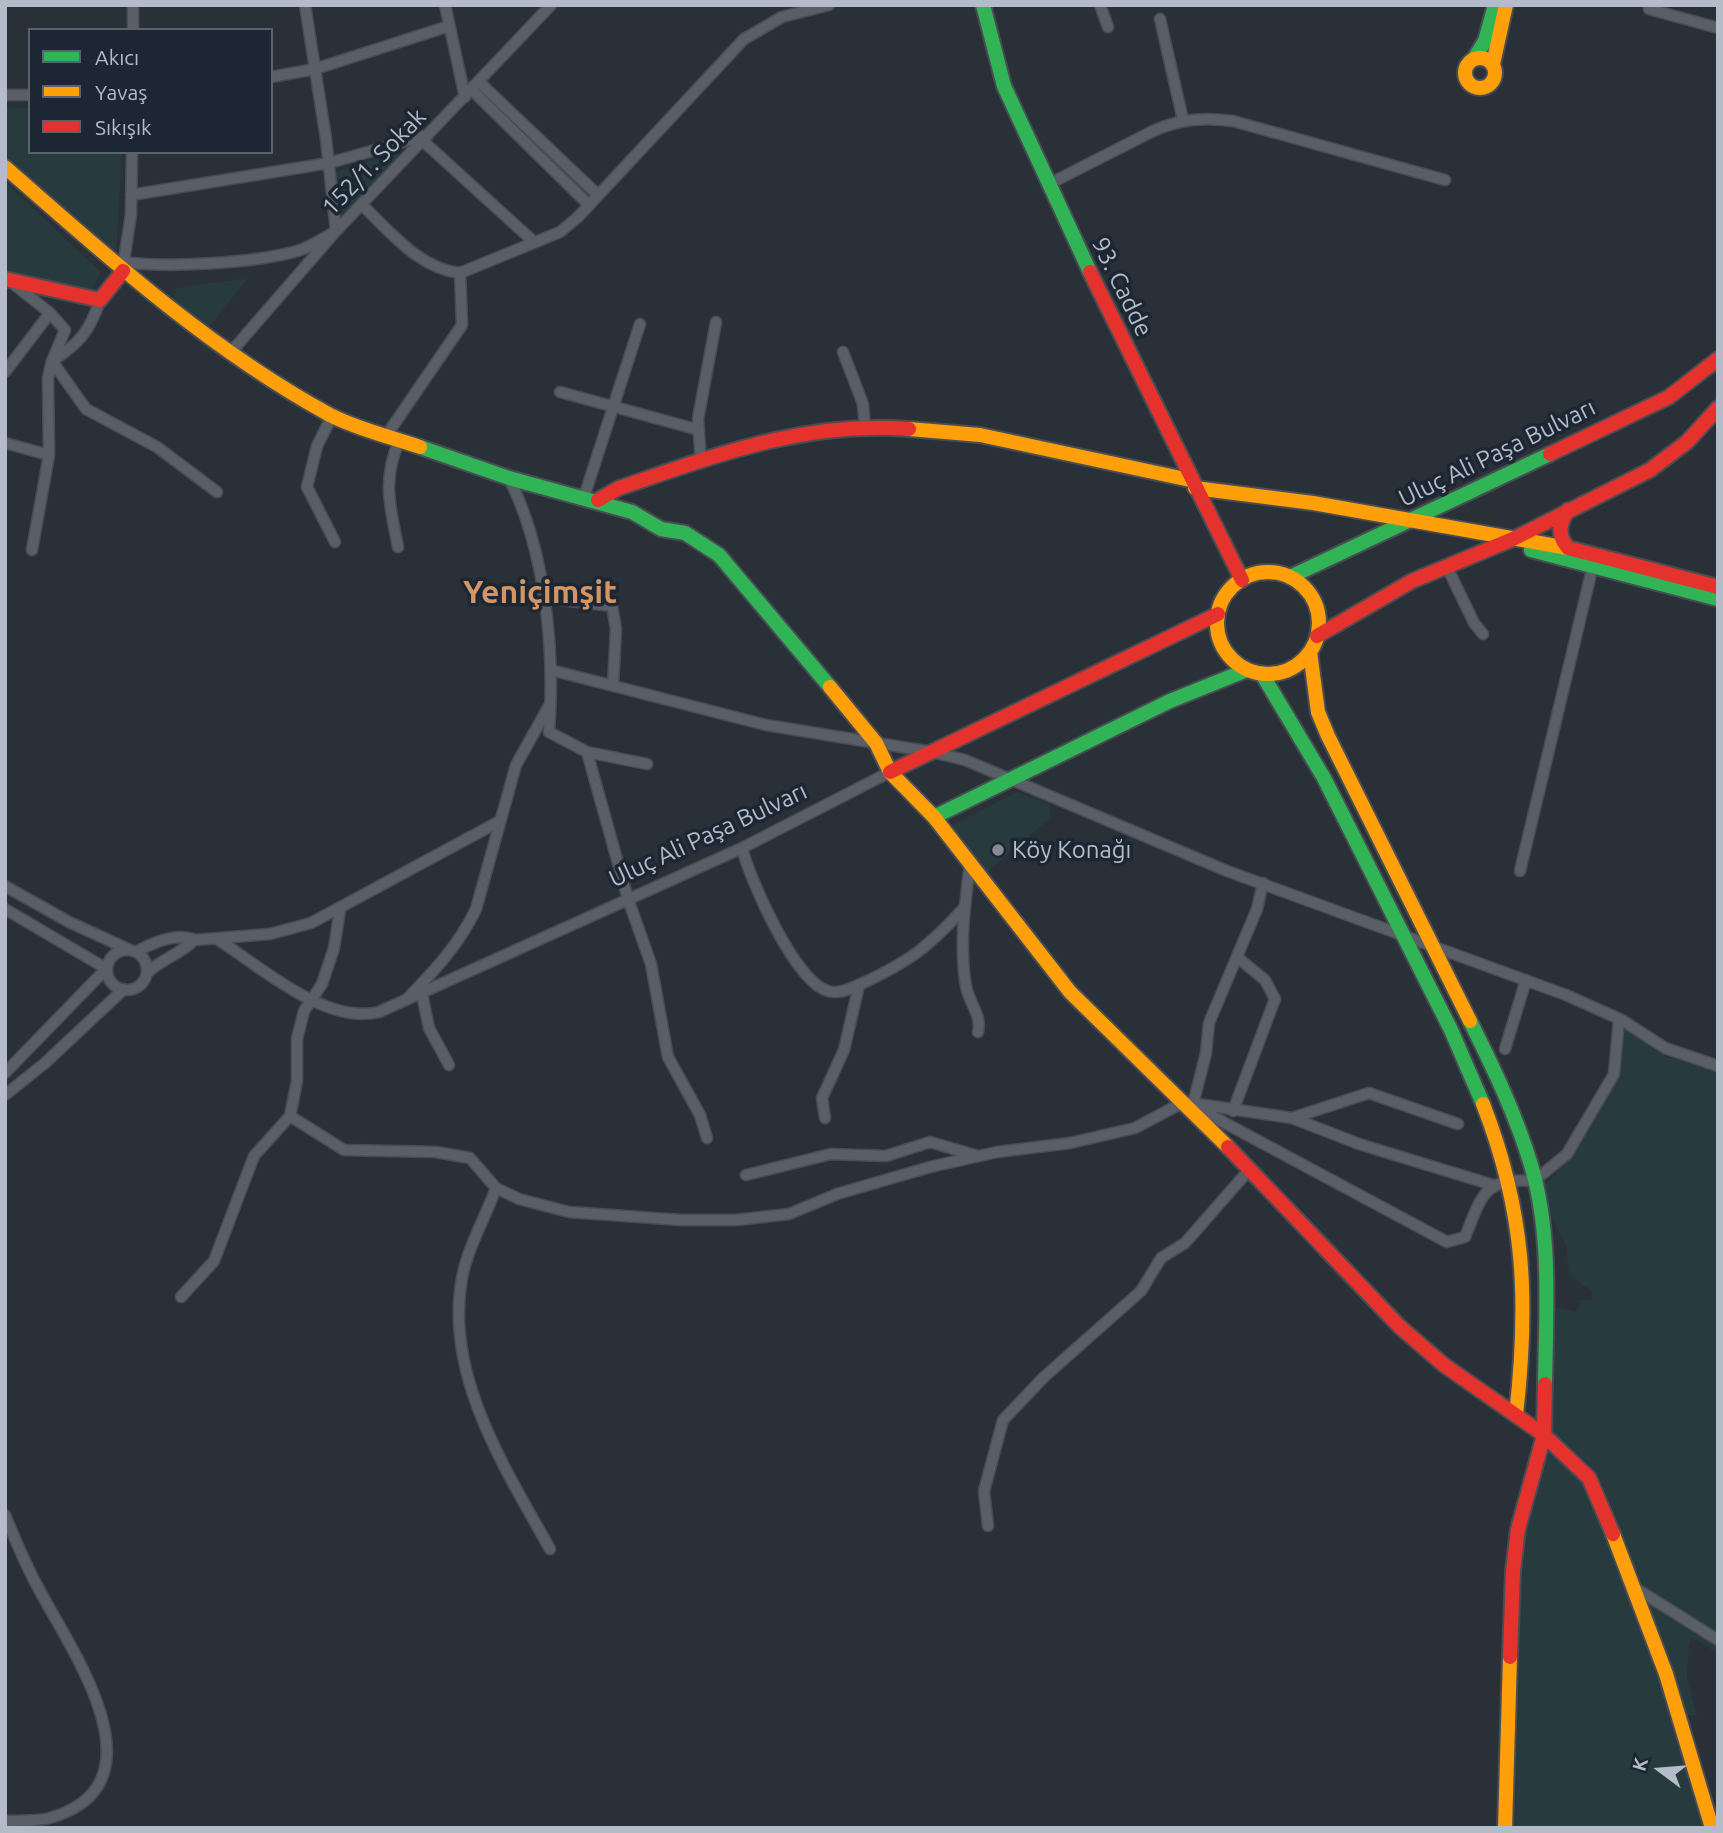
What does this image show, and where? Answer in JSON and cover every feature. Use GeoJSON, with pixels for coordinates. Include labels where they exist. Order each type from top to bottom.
{"type":"FeatureCollection","features":[{"type":"Feature","properties":{"kind":"street"},"geometry":{"type":"LineString","coordinates":[[133,5],[133,28]]}},
{"type":"Feature","properties":{"kind":"street"},"geometry":{"type":"LineString","coordinates":[[123,267],[253,258],[299,251],[336,231],[329,163],[305,5]]}},
{"type":"Feature","properties":{"kind":"street"},"geometry":{"type":"LineString","coordinates":[[445,5],[449,26],[472,90],[589,205]]}},
{"type":"Feature","properties":{"kind":"street","name":"152/1. Sokak"},"geometry":{"type":"LineString","coordinates":[[231,352],[336,231],[551,5]]}},
{"type":"Feature","properties":{"kind":"street"},"geometry":{"type":"LineString","coordinates":[[362,205],[425,262],[445,271],[460,273],[560,232],[589,205],[744,38],[782,17],[829,5]]}},
{"type":"Feature","properties":{"kind":"street","name":"93. Cadde"},"geometry":{"type":"LineString","coordinates":[[983,5],[1004,86],[1192,484],[1242,580]]}},
{"type":"Feature","properties":{"kind":"street"},"geometry":{"type":"LineString","coordinates":[[1100,5],[1108,27]]}},
{"type":"Feature","properties":{"kind":"street"},"geometry":{"type":"LineString","coordinates":[[1494,5],[1485,41],[1467,66],[1465,75],[1474,86],[1484,87],[1492,82],[1496,73],[1493,64],[1507,5]]}},
{"type":"Feature","properties":{"kind":"street"},"geometry":{"type":"LineString","coordinates":[[1649,9],[1718,28]]}},
{"type":"Feature","properties":{"kind":"street"},"geometry":{"type":"LineString","coordinates":[[1160,19],[1183,120]]}},
{"type":"Feature","properties":{"kind":"street"},"geometry":{"type":"LineString","coordinates":[[273,77],[315,69],[449,26]]}},
{"type":"Feature","properties":{"kind":"street"},"geometry":{"type":"LineString","coordinates":[[1474,59],[1482,57],[1493,64]]}},
{"type":"Feature","properties":{"kind":"street"},"geometry":{"type":"LineString","coordinates":[[472,90],[598,195]]}},
{"type":"Feature","properties":{"kind":"street"},"geometry":{"type":"LineString","coordinates":[[5,95],[28,95]]}},
{"type":"Feature","properties":{"kind":"street"},"geometry":{"type":"LineString","coordinates":[[1049,184],[1153,131],[1183,120],[1201,118],[1233,121],[1445,180]]}},
{"type":"Feature","properties":{"kind":"street"},"geometry":{"type":"LineString","coordinates":[[131,195],[329,163],[427,138],[534,242]]}},
{"type":"Feature","properties":{"kind":"street"},"geometry":{"type":"LineString","coordinates":[[52,361],[77,345],[95,317],[100,299],[123,267],[131,195],[132,154]]}},
{"type":"Feature","properties":{"kind":"street"},"geometry":{"type":"LineString","coordinates":[[5,167],[123,267],[231,352],[332,416],[509,478],[632,512],[661,528],[685,533],[719,555],[754,593],[876,743],[890,772],[934,817],[1070,992],[1188,1103],[1248,1170],[1400,1327],[1444,1365],[1544,1435],[1589,1478],[1635,1588],[1666,1674],[1712,1828]]}},
{"type":"Feature","properties":{"kind":"street"},"geometry":{"type":"LineString","coordinates":[[398,547],[386,487],[392,438],[462,324],[460,273]]}},
{"type":"Feature","properties":{"kind":"street"},"geometry":{"type":"LineString","coordinates":[[6,279],[100,299]]}},
{"type":"Feature","properties":{"kind":"street"},"geometry":{"type":"LineString","coordinates":[[6,279],[50,313],[65,330],[52,361],[48,379],[49,454],[32,550]]}},
{"type":"Feature","properties":{"kind":"street"},"geometry":{"type":"LineString","coordinates":[[5,372],[50,313]]}},
{"type":"Feature","properties":{"kind":"street"},"geometry":{"type":"LineString","coordinates":[[701,462],[699,430],[705,374],[716,322]]}},
{"type":"Feature","properties":{"kind":"street"},"geometry":{"type":"LineString","coordinates":[[591,499],[614,407],[640,324]]}},
{"type":"Feature","properties":{"kind":"street"},"geometry":{"type":"LineString","coordinates":[[843,352],[863,404],[865,429]]}},
{"type":"Feature","properties":{"kind":"street","name":"Uluç Ali Paşa Bulvarı"},"geometry":{"type":"LineString","coordinates":[[1242,580],[1265,572],[1290,577],[1669,397],[1718,359]]}},
{"type":"Feature","properties":{"kind":"street"},"geometry":{"type":"LineString","coordinates":[[52,361],[86,409],[157,447],[217,492]]}},
{"type":"Feature","properties":{"kind":"street"},"geometry":{"type":"LineString","coordinates":[[560,391],[699,430]]}},
{"type":"Feature","properties":{"kind":"street"},"geometry":{"type":"LineString","coordinates":[[1317,636],[1376,601],[1491,546],[1513,539],[1672,457],[1718,408]]}},
{"type":"Feature","properties":{"kind":"street"},"geometry":{"type":"LineString","coordinates":[[332,416],[317,446],[307,487],[335,542]]}},
{"type":"Feature","properties":{"kind":"street"},"geometry":{"type":"LineString","coordinates":[[591,499],[760,441],[898,428],[980,435],[1192,484],[1568,548]]}},
{"type":"Feature","properties":{"kind":"street"},"geometry":{"type":"LineString","coordinates":[[5,443],[49,454]]}},
{"type":"Feature","properties":{"kind":"street"},"geometry":{"type":"LineString","coordinates":[[509,478],[540,573],[550,630],[549,732],[587,752],[647,764]]}},
{"type":"Feature","properties":{"kind":"street"},"geometry":{"type":"LineString","coordinates":[[1568,509],[1559,526],[1562,542],[1568,548],[1593,562],[1718,599]]}},
{"type":"Feature","properties":{"kind":"street"},"geometry":{"type":"LineString","coordinates":[[1491,546],[1523,548],[1718,587]]}},
{"type":"Feature","properties":{"kind":"street"},"geometry":{"type":"LineString","coordinates":[[1520,871],[1593,562]]}},
{"type":"Feature","properties":{"kind":"street"},"geometry":{"type":"LineString","coordinates":[[1447,566],[1474,623],[1483,634]]}},
{"type":"Feature","properties":{"kind":"street"},"geometry":{"type":"LineString","coordinates":[[1242,580],[1224,598],[1218,614],[1218,631],[1223,647],[1234,660],[1247,670],[1262,674],[1293,668],[1310,652],[1317,636],[1316,606],[1303,586],[1290,577]]}},
{"type":"Feature","properties":{"kind":"street"},"geometry":{"type":"LineString","coordinates":[[544,598],[612,607],[616,629],[613,686]]}},
{"type":"Feature","properties":{"kind":"street","name":"Uluç Ali Paşa Bulvarı"},"geometry":{"type":"LineString","coordinates":[[217,939],[310,1000],[354,1016],[402,1004],[742,848],[932,751],[1218,614]]}},
{"type":"Feature","properties":{"kind":"street"},"geometry":{"type":"LineString","coordinates":[[1310,652],[1318,712],[1328,736],[1496,1071],[1534,1181],[1547,1270],[1544,1435],[1515,1549],[1506,1828]]}},
{"type":"Feature","properties":{"kind":"street"},"geometry":{"type":"LineString","coordinates":[[551,670],[766,725],[932,751],[965,760],[1169,848],[1526,980],[1619,1019],[1665,1048],[1718,1066]]}},
{"type":"Feature","properties":{"kind":"street"},"geometry":{"type":"LineString","coordinates":[[934,817],[1170,701],[1247,670]]}},
{"type":"Feature","properties":{"kind":"street"},"geometry":{"type":"LineString","coordinates":[[1262,674],[1293,718],[1482,1098],[1507,1178],[1524,1282],[1524,1340],[1516,1415]]}},
{"type":"Feature","properties":{"kind":"street"},"geometry":{"type":"LineString","coordinates":[[402,1004],[445,960],[476,909],[516,765],[551,703]]}},
{"type":"Feature","properties":{"kind":"street"},"geometry":{"type":"LineString","coordinates":[[587,752],[628,899],[651,964],[668,1057],[700,1115],[707,1138]]}},
{"type":"Feature","properties":{"kind":"street"},"geometry":{"type":"LineString","coordinates":[[5,1073],[106,970],[113,956],[160,941],[186,937],[194,940],[270,934],[311,923],[340,910],[500,821]]}},
{"type":"Feature","properties":{"kind":"street"},"geometry":{"type":"LineString","coordinates":[[742,848],[749,874],[763,905],[794,958],[821,988],[829,992],[836,993],[859,985],[908,962],[934,941],[964,907]]}},
{"type":"Feature","properties":{"kind":"street"},"geometry":{"type":"LineString","coordinates":[[970,864],[964,907],[966,988],[981,1020],[978,1032]]}},
{"type":"Feature","properties":{"kind":"street"},"geometry":{"type":"LineString","coordinates":[[1188,1103],[1206,1053],[1209,1023],[1257,909],[1263,883]]}},
{"type":"Feature","properties":{"kind":"street"},"geometry":{"type":"LineString","coordinates":[[5,886],[69,922],[133,951],[145,960],[147,973]]}},
{"type":"Feature","properties":{"kind":"street"},"geometry":{"type":"LineString","coordinates":[[5,909],[106,970],[113,984],[124,989]]}},
{"type":"Feature","properties":{"kind":"street"},"geometry":{"type":"LineString","coordinates":[[181,1297],[214,1261],[254,1156],[290,1116],[298,1081],[297,1039],[304,1011],[322,984],[334,948],[340,910]]}},
{"type":"Feature","properties":{"kind":"street"},"geometry":{"type":"LineString","coordinates":[[5,1095],[45,1063],[124,989],[141,984],[147,973],[166,956],[188,947],[194,940]]}},
{"type":"Feature","properties":{"kind":"street"},"geometry":{"type":"LineString","coordinates":[[1233,1111],[1275,999],[1265,980],[1237,957]]}},
{"type":"Feature","properties":{"kind":"street"},"geometry":{"type":"LineString","coordinates":[[1505,1049],[1526,980]]}},
{"type":"Feature","properties":{"kind":"street"},"geometry":{"type":"LineString","coordinates":[[825,1118],[822,1098],[844,1050],[859,985]]}},
{"type":"Feature","properties":{"kind":"street"},"geometry":{"type":"LineString","coordinates":[[422,994],[429,1028],[449,1065]]}},
{"type":"Feature","properties":{"kind":"street"},"geometry":{"type":"LineString","coordinates":[[1188,1103],[1447,1242],[1465,1237],[1488,1189],[1493,1185],[1507,1178],[1534,1181],[1567,1154],[1614,1074],[1619,1019]]}},
{"type":"Feature","properties":{"kind":"street"},"geometry":{"type":"LineString","coordinates":[[1292,1118],[1369,1093],[1458,1124]]}},
{"type":"Feature","properties":{"kind":"street"},"geometry":{"type":"LineString","coordinates":[[290,1116],[344,1150],[436,1152],[470,1158],[496,1188],[519,1199],[569,1212],[681,1220],[736,1220],[789,1214],[837,1194],[979,1156],[1070,1143],[1135,1128],[1188,1103],[1292,1118],[1359,1144],[1493,1185]]}},
{"type":"Feature","properties":{"kind":"street"},"geometry":{"type":"LineString","coordinates":[[746,1175],[831,1154],[886,1156],[930,1142],[979,1156]]}},
{"type":"Feature","properties":{"kind":"street"},"geometry":{"type":"LineString","coordinates":[[988,1526],[984,1491],[1003,1420],[1044,1377],[1141,1291],[1161,1258],[1185,1243],[1248,1170]]}},
{"type":"Feature","properties":{"kind":"street"},"geometry":{"type":"LineString","coordinates":[[496,1188],[461,1278],[463,1363],[480,1413],[550,1549]]}},
{"type":"Feature","properties":{"kind":"street"},"geometry":{"type":"LineString","coordinates":[[5,1515],[29,1571],[80,1664],[100,1711],[108,1750],[106,1770],[100,1783],[73,1808],[52,1818],[5,1821]]}},
{"type":"Feature","properties":{"kind":"street"},"geometry":{"type":"LineString","coordinates":[[1635,1588],[1718,1640]]}},
{"type":"Feature","properties":{"kind":"green space"},"geometry":{"type":"Polygon","coordinates":[[[5,107],[28,108],[28,154],[122,154],[116,256],[5,160],[5,107]]]}},
{"type":"Feature","properties":{"kind":"green space"},"geometry":{"type":"Polygon","coordinates":[[[398,152],[400,156],[347,211],[341,212],[335,172],[398,152]]]}},
{"type":"Feature","properties":{"kind":"green space"},"geometry":{"type":"Polygon","coordinates":[[[5,182],[101,272],[92,290],[60,286],[5,269],[5,182]]]}},
{"type":"Feature","properties":{"kind":"green space"},"geometry":{"type":"Polygon","coordinates":[[[248,278],[209,327],[172,300],[177,288],[248,278]]]}},
{"type":"Feature","properties":{"kind":"green space"},"geometry":{"type":"Polygon","coordinates":[[[1017,792],[1050,805],[1050,818],[985,874],[949,827],[1017,792]]]}},
{"type":"Feature","properties":{"kind":"green space"},"geometry":{"type":"Polygon","coordinates":[[[1624,1029],[1667,1057],[1718,1071],[1718,1636],[1643,1588],[1609,1502],[1587,1462],[1551,1432],[1556,1307],[1577,1312],[1580,1300],[1591,1300],[1592,1291],[1569,1275],[1566,1245],[1551,1215],[1545,1185],[1577,1147],[1604,1103],[1616,1071],[1624,1029]]]}},
{"type":"Feature","properties":{"kind":"green space"},"geometry":{"type":"Polygon","coordinates":[[[1545,1446],[1576,1473],[1592,1497],[1671,1712],[1704,1828],[1515,1828],[1521,1546],[1545,1446]]]}},
{"type":"Feature","properties":{"kind":"green space"},"geometry":{"type":"Polygon","coordinates":[[[1648,1602],[1718,1645],[1718,1654],[1697,1640],[1689,1642],[1687,1679],[1697,1715],[1685,1715],[1648,1602]]]}},
{"type":"Feature","properties":{"kind":"traffic: fast"},"geometry":{"type":"LineString","coordinates":[[983,5],[1004,86],[1090,272]]}},
{"type":"Feature","properties":{"kind":"traffic: fast"},"geometry":{"type":"LineString","coordinates":[[1474,59],[1485,41],[1495,5]]}},
{"type":"Feature","properties":{"kind":"traffic: fast"},"geometry":{"type":"LineString","coordinates":[[420,447],[509,478],[632,512],[661,529],[685,533],[719,555],[830,687]]}},
{"type":"Feature","properties":{"kind":"traffic: fast"},"geometry":{"type":"LineString","coordinates":[[1290,577],[1550,454]]}},
{"type":"Feature","properties":{"kind":"traffic: fast"},"geometry":{"type":"LineString","coordinates":[[1531,550],[1718,599]]}},
{"type":"Feature","properties":{"kind":"traffic: fast"},"geometry":{"type":"LineString","coordinates":[[934,817],[1170,701],[1247,670]]}},
{"type":"Feature","properties":{"kind":"traffic: fast"},"geometry":{"type":"LineString","coordinates":[[1262,674],[1324,778],[1451,1030],[1483,1104]]}},
{"type":"Feature","properties":{"kind":"traffic: fast"},"geometry":{"type":"LineString","coordinates":[[1470,1021],[1511,1110],[1538,1192],[1546,1273],[1545,1384]]}},
{"type":"Feature","properties":{"kind":"traffic: slow"},"geometry":{"type":"LineString","coordinates":[[1493,64],[1506,5]]}},
{"type":"Feature","properties":{"kind":"traffic: slow"},"geometry":{"type":"LineString","coordinates":[[1480,58],[1491,62],[1495,73],[1491,84],[1480,88],[1469,84],[1465,73],[1469,62],[1480,58]]}},
{"type":"Feature","properties":{"kind":"traffic: slow"},"geometry":{"type":"LineString","coordinates":[[5,167],[160,300],[243,361],[340,420],[420,447]]}},
{"type":"Feature","properties":{"kind":"traffic: slow"},"geometry":{"type":"LineString","coordinates":[[909,429],[980,435],[1190,480]]}},
{"type":"Feature","properties":{"kind":"traffic: slow"},"geometry":{"type":"LineString","coordinates":[[1195,488],[1313,503],[1568,548]]}},
{"type":"Feature","properties":{"kind":"traffic: slow"},"geometry":{"type":"LineString","coordinates":[[1268,572],[1287,576],[1304,587],[1315,604],[1319,623],[1315,642],[1304,659],[1287,670],[1268,674],[1249,670],[1232,659],[1221,642],[1217,623],[1221,604],[1232,587],[1249,576],[1268,572]]}},
{"type":"Feature","properties":{"kind":"traffic: slow"},"geometry":{"type":"LineString","coordinates":[[1310,652],[1318,712],[1328,736],[1470,1021]]}},
{"type":"Feature","properties":{"kind":"traffic: slow"},"geometry":{"type":"LineString","coordinates":[[830,687],[876,743],[890,772],[934,817],[1070,992],[1228,1147]]}},
{"type":"Feature","properties":{"kind":"traffic: slow"},"geometry":{"type":"LineString","coordinates":[[1483,1104],[1508,1182],[1520,1257],[1522,1333],[1516,1415]]}},
{"type":"Feature","properties":{"kind":"traffic: slow"},"geometry":{"type":"LineString","coordinates":[[1613,1534],[1666,1674],[1712,1828]]}},
{"type":"Feature","properties":{"kind":"traffic: slow"},"geometry":{"type":"LineString","coordinates":[[1505,1828],[1510,1657]]}},
{"type":"Feature","properties":{"kind":"traffic: jam"},"geometry":{"type":"LineString","coordinates":[[5,279],[100,300],[123,271]]}},
{"type":"Feature","properties":{"kind":"traffic: jam"},"geometry":{"type":"LineString","coordinates":[[1090,272],[1242,580]]}},
{"type":"Feature","properties":{"kind":"traffic: jam"},"geometry":{"type":"LineString","coordinates":[[1550,454],[1669,397],[1718,359]]}},
{"type":"Feature","properties":{"kind":"traffic: jam"},"geometry":{"type":"LineString","coordinates":[[1317,636],[1412,581],[1513,539],[1650,470],[1687,442],[1718,408]]}},
{"type":"Feature","properties":{"kind":"traffic: jam"},"geometry":{"type":"LineString","coordinates":[[598,500],[619,488],[761,443],[834,430],[909,429]]}},
{"type":"Feature","properties":{"kind":"traffic: jam"},"geometry":{"type":"LineString","coordinates":[[1568,510],[1560,529],[1568,548],[1718,587]]}},
{"type":"Feature","properties":{"kind":"traffic: jam"},"geometry":{"type":"LineString","coordinates":[[890,772],[1218,614]]}},
{"type":"Feature","properties":{"kind":"traffic: jam"},"geometry":{"type":"LineString","coordinates":[[1228,1147],[1400,1327],[1444,1365],[1544,1435],[1589,1478],[1613,1534]]}},
{"type":"Feature","properties":{"kind":"traffic: jam"},"geometry":{"type":"LineString","coordinates":[[1510,1657],[1513,1571],[1518,1529],[1544,1435],[1545,1384]]}},
{"type":"Feature","properties":{"kind":"place","name":"Köy Konağı"},"geometry":{"type":"Point","coordinates":[998,850]}},
{"type":"Feature","properties":{"kind":"district","name":"Yeniçimşit"},"geometry":{"type":"Point","coordinates":[540,592]}}]}
